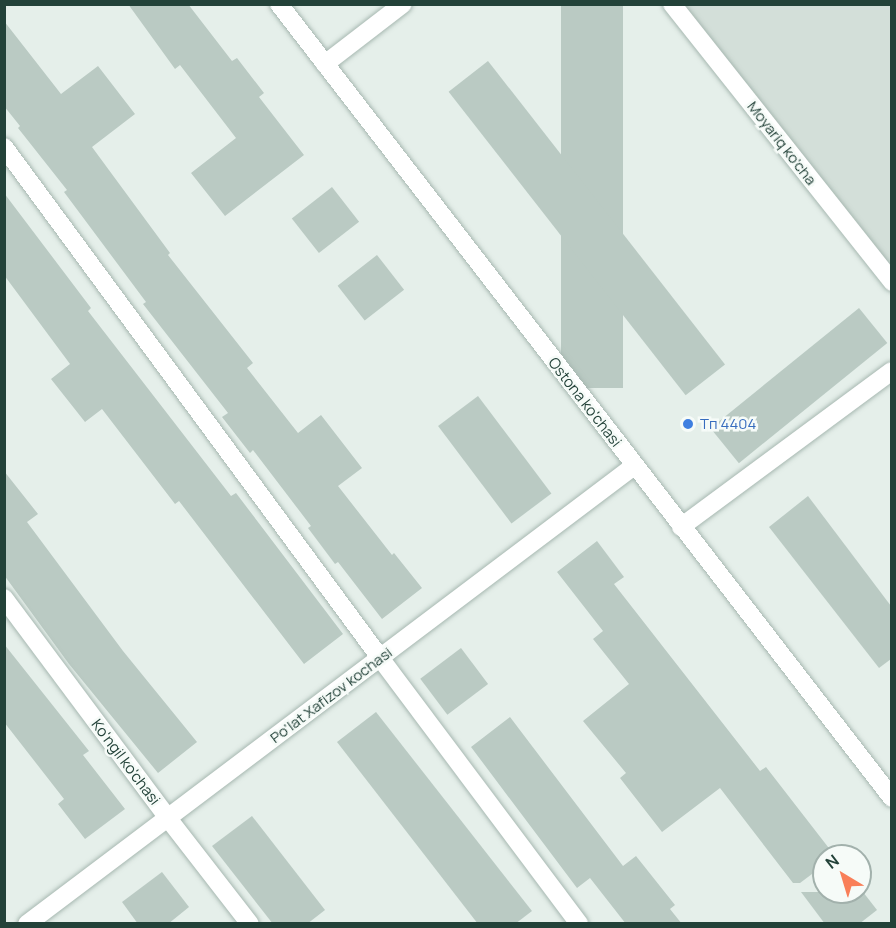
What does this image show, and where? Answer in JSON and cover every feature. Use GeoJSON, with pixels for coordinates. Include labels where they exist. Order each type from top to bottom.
{"type":"FeatureCollection","features":[{"type":"Feature","properties":{"kind":"street","name":"Ostona ko'chasi"},"geometry":{"type":"LineString","coordinates":[[279,4],[891,798]]}},
{"type":"Feature","properties":{"kind":"street"},"geometry":{"type":"LineString","coordinates":[[325,64],[403,4]]}},
{"type":"Feature","properties":{"kind":"street","name":"Moyariq ko'cha"},"geometry":{"type":"LineString","coordinates":[[672,4],[891,282]]}},
{"type":"Feature","properties":{"kind":"street"},"geometry":{"type":"LineString","coordinates":[[4,147],[579,924]]}},
{"type":"Feature","properties":{"kind":"street"},"geometry":{"type":"LineString","coordinates":[[681,527],[891,371]]}},
{"type":"Feature","properties":{"kind":"street","name":"Po'lat Xafizov kochasi"},"geometry":{"type":"LineString","coordinates":[[27,924],[634,466]]}},
{"type":"Feature","properties":{"kind":"street","name":"Ko'ngil ko'chasi"},"geometry":{"type":"LineString","coordinates":[[4,598],[167,817],[250,924]]}},
{"type":"Feature","properties":{"kind":"shaded area"},"geometry":{"type":"Polygon","coordinates":[[[683,5],[891,5],[891,272],[683,5]]]}},
{"type":"Feature","properties":{"kind":"building"},"geometry":{"type":"Polygon","coordinates":[[[128,4],[188,4],[232,61],[237,58],[264,93],[259,97],[304,155],[225,216],[191,173],[236,138],[180,65],[175,69],[128,4]]]}},
{"type":"Feature","properties":{"kind":"building"},"geometry":{"type":"Polygon","coordinates":[[[561,4],[623,4],[623,388],[561,388],[561,4]]]}},
{"type":"Feature","properties":{"kind":"building"},"geometry":{"type":"Polygon","coordinates":[[[4,21],[61,94],[98,66],[135,114],[92,147],[170,253],[168,255],[253,363],[247,368],[298,433],[321,415],[362,468],[338,486],[392,555],[394,553],[422,588],[382,619],[338,562],[335,564],[308,528],[311,526],[253,450],[250,453],[222,417],[228,413],[143,304],[146,302],[64,192],[67,190],[18,128],[20,126],[4,106],[4,21]]]}},
{"type":"Feature","properties":{"kind":"building"},"geometry":{"type":"Polygon","coordinates":[[[488,61],[725,364],[686,395],[449,92],[488,61]]]}},
{"type":"Feature","properties":{"kind":"building"},"geometry":{"type":"Polygon","coordinates":[[[332,187],[359,222],[319,253],[292,218],[332,187]]]}},
{"type":"Feature","properties":{"kind":"building"},"geometry":{"type":"Polygon","coordinates":[[[4,193],[91,308],[88,311],[231,496],[236,493],[343,634],[304,664],[179,501],[175,504],[102,409],[85,422],[51,379],[70,364],[4,275],[4,193]]]}},
{"type":"Feature","properties":{"kind":"building"},"geometry":{"type":"Polygon","coordinates":[[[377,255],[404,290],[365,320],[338,286],[377,255]]]}},
{"type":"Feature","properties":{"kind":"building"},"geometry":{"type":"Polygon","coordinates":[[[859,308],[887,343],[739,463],[711,428],[859,308]]]}},
{"type":"Feature","properties":{"kind":"building"},"geometry":{"type":"Polygon","coordinates":[[[478,396],[551,493],[511,524],[438,426],[478,396]]]}},
{"type":"Feature","properties":{"kind":"building"},"geometry":{"type":"Polygon","coordinates":[[[4,471],[38,514],[27,522],[123,651],[197,742],[158,773],[69,664],[4,575],[4,471]]]}},
{"type":"Feature","properties":{"kind":"building"},"geometry":{"type":"Polygon","coordinates":[[[808,496],[891,606],[891,659],[879,668],[769,527],[808,496]]]}},
{"type":"Feature","properties":{"kind":"building"},"geometry":{"type":"Polygon","coordinates":[[[597,541],[624,577],[614,584],[760,771],[766,767],[826,844],[812,844],[812,874],[800,883],[793,883],[720,788],[662,832],[620,778],[626,773],[583,721],[629,684],[593,639],[603,631],[557,572],[597,541]]]}},
{"type":"Feature","properties":{"kind":"building"},"geometry":{"type":"Polygon","coordinates":[[[4,644],[89,751],[83,755],[125,809],[85,839],[58,804],[64,799],[4,722],[4,644]]]}},
{"type":"Feature","properties":{"kind":"building"},"geometry":{"type":"Polygon","coordinates":[[[461,648],[488,684],[447,715],[420,679],[461,648]]]}},
{"type":"Feature","properties":{"kind":"building"},"geometry":{"type":"Polygon","coordinates":[[[376,712],[532,911],[515,924],[478,924],[337,742],[376,712]]]}},
{"type":"Feature","properties":{"kind":"building"},"geometry":{"type":"Polygon","coordinates":[[[510,717],[623,866],[636,856],[675,905],[670,909],[682,924],[626,924],[590,878],[577,888],[471,747],[510,717]]]}},
{"type":"Feature","properties":{"kind":"building"},"geometry":{"type":"Polygon","coordinates":[[[252,816],[325,910],[307,924],[273,924],[212,846],[252,816]]]}},
{"type":"Feature","properties":{"kind":"building"},"geometry":{"type":"Polygon","coordinates":[[[162,872],[189,907],[168,924],[138,924],[122,902],[162,872]]]}},
{"type":"Feature","properties":{"kind":"building"},"geometry":{"type":"Polygon","coordinates":[[[801,892],[812,892],[812,904],[872,904],[877,910],[859,924],[825,924],[801,892]]]}},
{"type":"Feature","properties":{"kind":"place","name":"Тп 4404"},"geometry":{"type":"Point","coordinates":[688,424]}}]}
